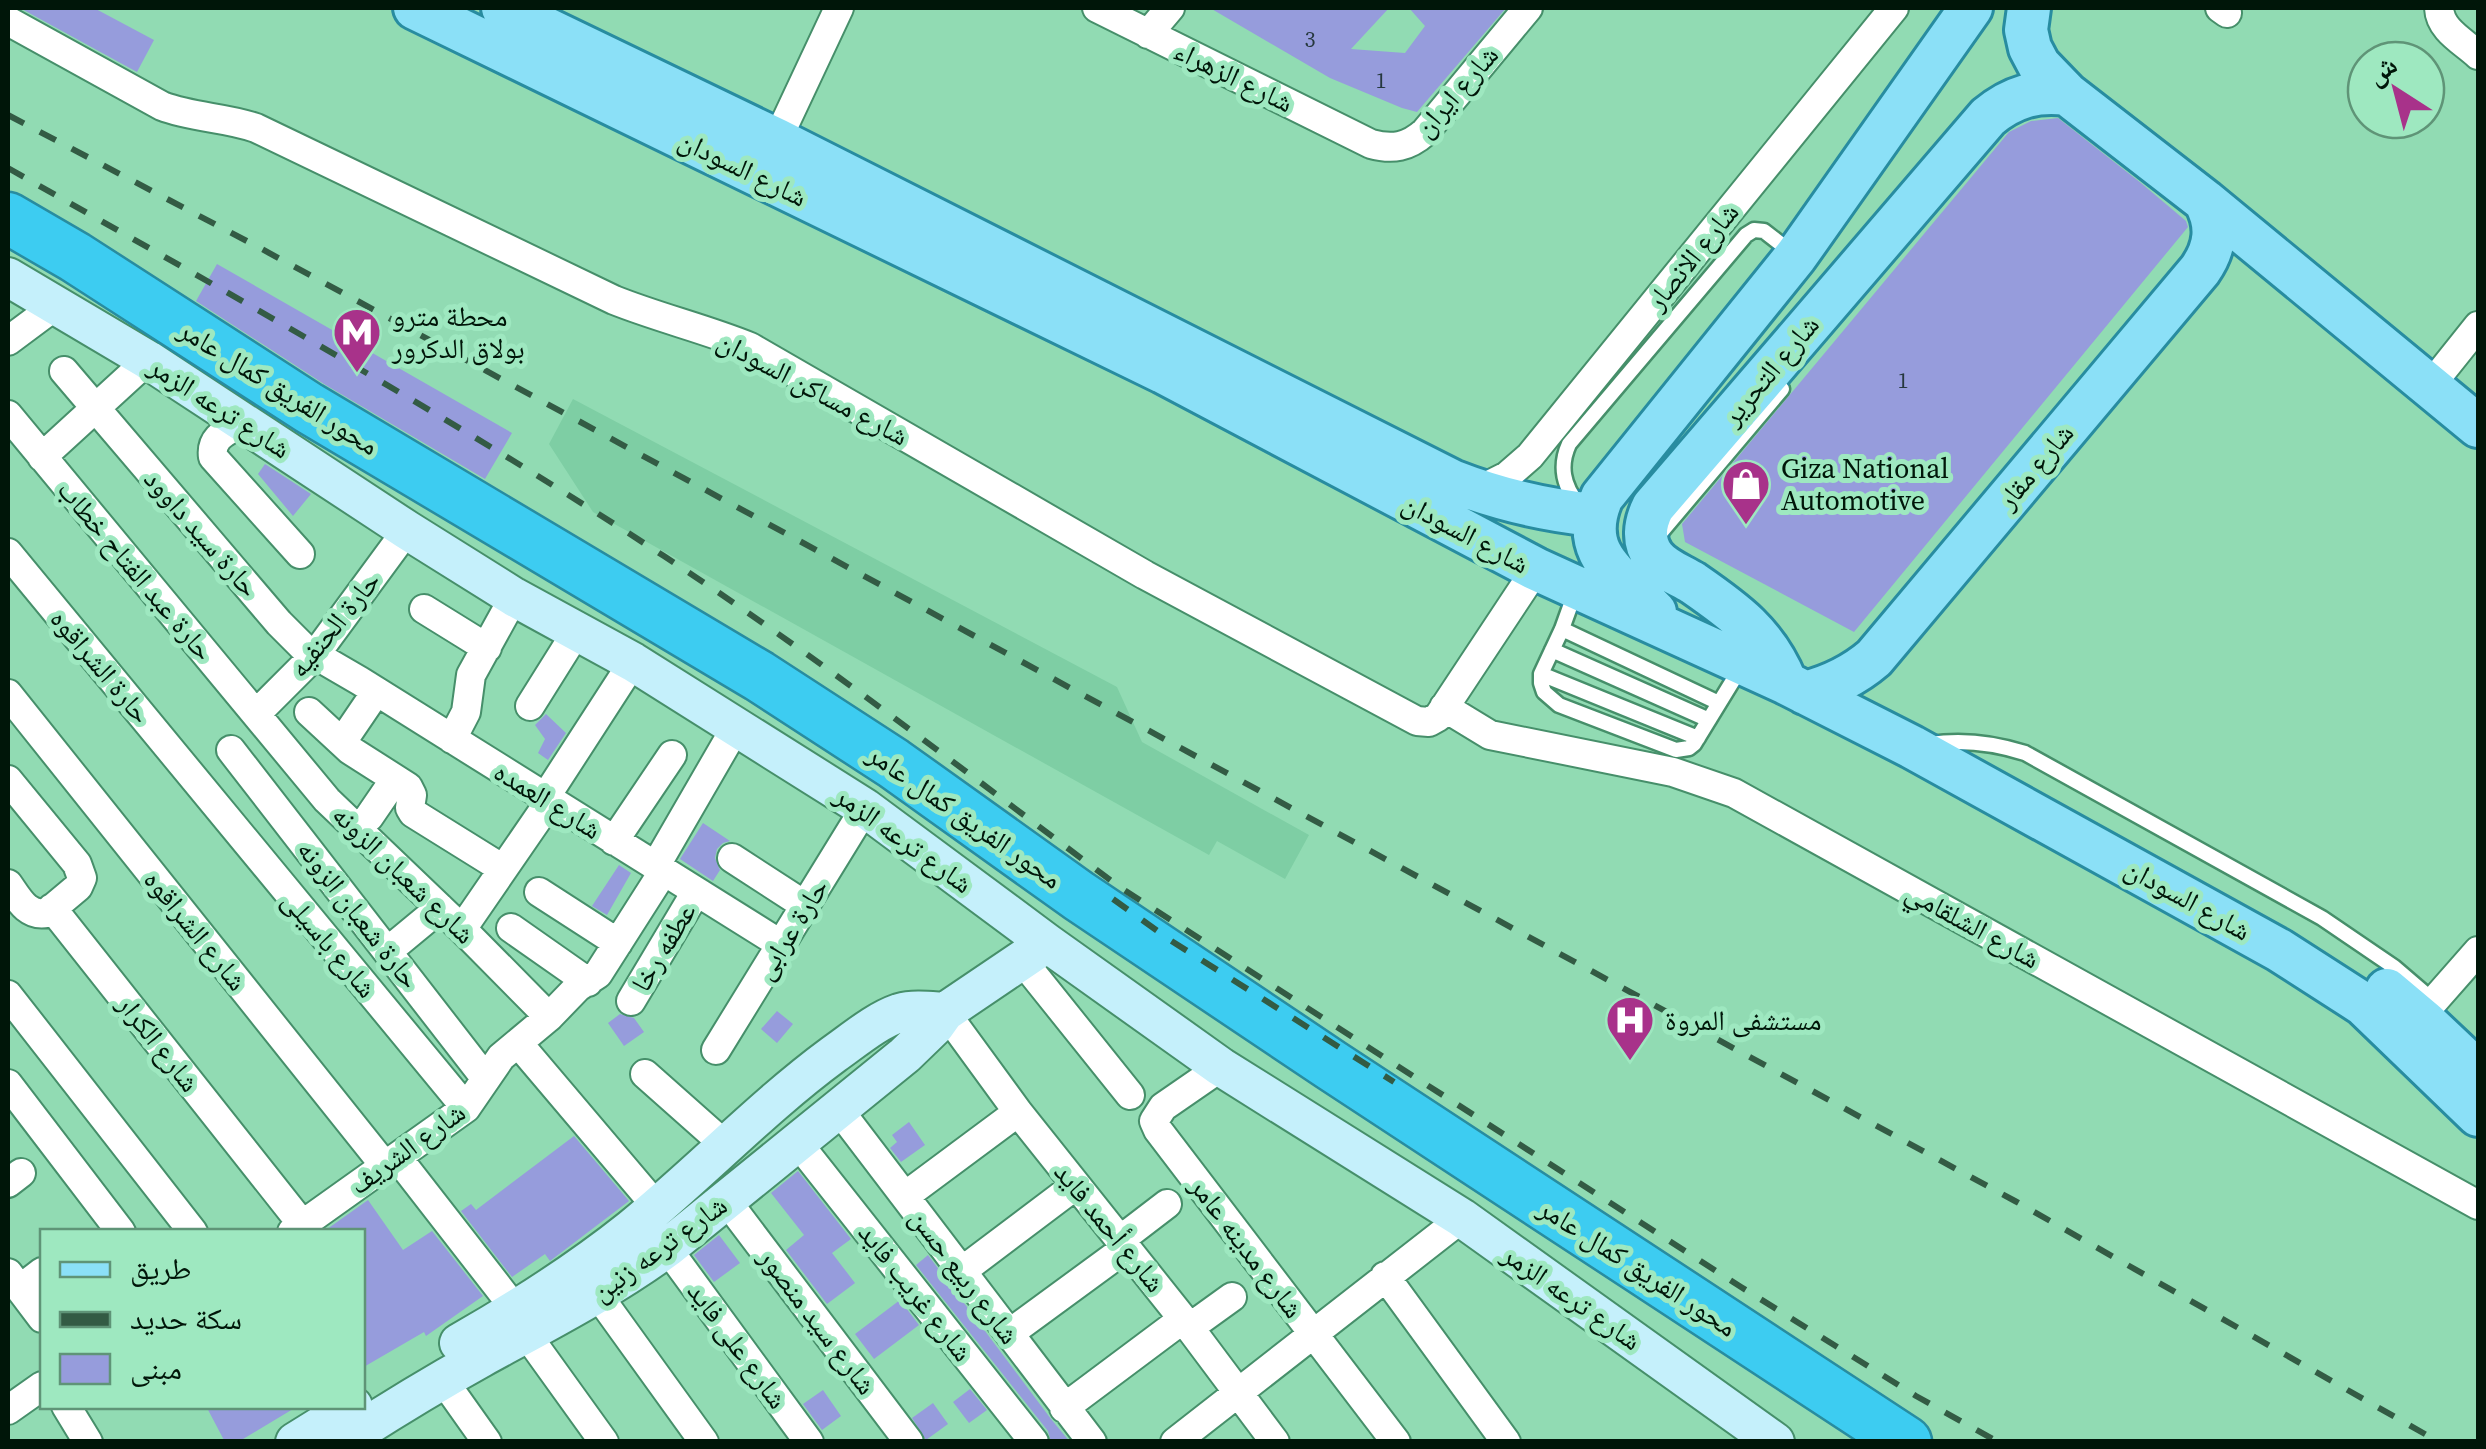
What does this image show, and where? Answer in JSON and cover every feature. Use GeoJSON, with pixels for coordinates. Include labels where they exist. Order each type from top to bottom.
{"type":"FeatureCollection","features":[{"type":"Feature","properties":{"kind":"highway","name":"محور الفريق كمال عامر"},"geometry":{"type":"LineString","coordinates":[[8,218],[309,408],[759,676],[1316,1055],[1906,1442]]}},
{"type":"Feature","properties":{"kind":"highway","name":"محور الفريق كمال عامر"},"geometry":{"type":"LineString","coordinates":[[8,238],[882,784],[1194,999],[1862,1442]]}},
{"type":"Feature","properties":{"kind":"main road","name":"شارع السودان"},"geometry":{"type":"LineString","coordinates":[[415,8],[1163,372],[1536,570],[1744,663],[1927,755],[2335,984],[2383,1022],[2478,1115]]}},
{"type":"Feature","properties":{"kind":"main road","name":"شارع السودان"},"geometry":{"type":"LineString","coordinates":[[504,8],[776,140],[1430,470],[1477,491],[1535,506],[1594,515]]}},
{"type":"Feature","properties":{"kind":"main road","name":"شارع التحرير"},"geometry":{"type":"LineString","coordinates":[[1594,515],[1612,483],[1796,256],[1972,8]]}},
{"type":"Feature","properties":{"kind":"main road"},"geometry":{"type":"LineString","coordinates":[[2029,8],[2026,30],[2030,48],[2038,65],[2067,94],[2205,201],[2478,426]]}},
{"type":"Feature","properties":{"kind":"main road","name":"شارع التحرير"},"geometry":{"type":"LineString","coordinates":[[1655,556],[1646,526],[1653,506],[1738,424],[1988,117],[2024,95],[2067,94]]}},
{"type":"Feature","properties":{"kind":"main road","name":"شارع مقار"},"geometry":{"type":"LineString","coordinates":[[1795,688],[1840,681],[1874,658],[2200,270],[2214,236],[2211,212],[2205,201]]}},
{"type":"Feature","properties":{"kind":"main road"},"geometry":{"type":"LineString","coordinates":[[1796,256],[1846,254],[1892,235]]}},
{"type":"Feature","properties":{"kind":"main road","name":"شارع ترعه الزمر"},"geometry":{"type":"LineString","coordinates":[[8,277],[148,360],[514,597],[633,662],[865,808],[1034,951],[1462,1218],[1755,1437]]}},
{"type":"Feature","properties":{"kind":"main road"},"geometry":{"type":"LineString","coordinates":[[1594,515],[1593,534],[1608,567],[1671,629]]}},
{"type":"Feature","properties":{"kind":"main road"},"geometry":{"type":"LineString","coordinates":[[1655,556],[1749,625],[1795,688]]}},
{"type":"Feature","properties":{"kind":"main road"},"geometry":{"type":"LineString","coordinates":[[1655,556],[1671,596],[1671,629]]}},
{"type":"Feature","properties":{"kind":"main road"},"geometry":{"type":"LineString","coordinates":[[1927,755],[1995,768],[2317,942],[2390,992],[2478,1072]]}},
{"type":"Feature","properties":{"kind":"main road","name":"شارع ترعه زنين"},"geometry":{"type":"LineString","coordinates":[[342,1442],[372,1417],[522,1322],[598,1295],[666,1248],[905,1055],[944,1012],[1034,951]]}},
{"type":"Feature","properties":{"kind":"main road","name":"شارع ترعه زنين"},"geometry":{"type":"LineString","coordinates":[[295,1442],[372,1417],[443,1380],[522,1322],[575,1272],[658,1207],[784,1092],[880,1022],[916,1010],[944,1012]]}},
{"type":"Feature","properties":{"kind":"street"},"geometry":{"type":"LineString","coordinates":[[776,140],[839,8]]}},
{"type":"Feature","properties":{"kind":"street","name":"شارع الزهراء"},"geometry":{"type":"LineString","coordinates":[[1098,8],[1371,144]]}},
{"type":"Feature","properties":{"kind":"street"},"geometry":{"type":"LineString","coordinates":[[1148,34],[1170,8]]}},
{"type":"Feature","properties":{"kind":"street","name":"شارع ايران"},"geometry":{"type":"LineString","coordinates":[[1371,144],[1400,147],[1425,132],[1528,8]]}},
{"type":"Feature","properties":{"kind":"street","name":"شارع الانصار"},"geometry":{"type":"LineString","coordinates":[[1477,491],[1507,476],[1530,456],[1894,8]]}},
{"type":"Feature","properties":{"kind":"street"},"geometry":{"type":"LineString","coordinates":[[2439,8],[2444,26],[2478,54]]}},
{"type":"Feature","properties":{"kind":"street","name":"شارع مساكن السودان"},"geometry":{"type":"LineString","coordinates":[[8,21],[162,106],[256,128],[614,300],[750,347],[1145,575],[1417,721],[1429,722],[1444,708]]}},
{"type":"Feature","properties":{"kind":"street"},"geometry":{"type":"LineString","coordinates":[[8,341],[54,306]]}},
{"type":"Feature","properties":{"kind":"street"},"geometry":{"type":"LineString","coordinates":[[2430,386],[2478,326]]}},
{"type":"Feature","properties":{"kind":"street"},"geometry":{"type":"LineString","coordinates":[[42,457],[148,360]]}},
{"type":"Feature","properties":{"kind":"street","name":"حارة سيد داوود"},"geometry":{"type":"LineString","coordinates":[[64,371],[292,638],[315,655]]}},
{"type":"Feature","properties":{"kind":"street","name":"حارة عبد الفتاح خطاب"},"geometry":{"type":"LineString","coordinates":[[8,415],[260,719]]}},
{"type":"Feature","properties":{"kind":"street"},"geometry":{"type":"LineString","coordinates":[[244,422],[219,436],[214,442],[213,457],[300,554]]}},
{"type":"Feature","properties":{"kind":"street","name":"حارة الحنفيه"},"geometry":{"type":"LineString","coordinates":[[194,779],[231,750],[315,655],[407,530]]}},
{"type":"Feature","properties":{"kind":"street","name":"حارة الشراقوه"},"geometry":{"type":"LineString","coordinates":[[8,553],[194,779]]}},
{"type":"Feature","properties":{"kind":"street"},"geometry":{"type":"LineString","coordinates":[[1444,708],[1536,570]]}},
{"type":"Feature","properties":{"kind":"street"},"geometry":{"type":"LineString","coordinates":[[452,739],[466,712],[471,676],[514,597]]}},
{"type":"Feature","properties":{"kind":"street"},"geometry":{"type":"LineString","coordinates":[[424,610],[486,648]]}},
{"type":"Feature","properties":{"kind":"street"},"geometry":{"type":"LineString","coordinates":[[530,706],[577,631]]}},
{"type":"Feature","properties":{"kind":"street","name":"شارع العمده"},"geometry":{"type":"LineString","coordinates":[[315,655],[782,945]]}},
{"type":"Feature","properties":{"kind":"street"},"geometry":{"type":"LineString","coordinates":[[462,929],[633,662]]}},
{"type":"Feature","properties":{"kind":"street"},"geometry":{"type":"LineString","coordinates":[[342,742],[376,692]]}},
{"type":"Feature","properties":{"kind":"street","name":"شارع الشراقوه"},"geometry":{"type":"LineString","coordinates":[[8,694],[522,1322],[604,1442]]}},
{"type":"Feature","properties":{"kind":"street","name":"شارع الشلقامي"},"geometry":{"type":"LineString","coordinates":[[1444,708],[1476,728],[1508,740],[1673,772],[1734,793],[2478,1205]]}},
{"type":"Feature","properties":{"kind":"street"},"geometry":{"type":"LineString","coordinates":[[309,712],[342,742],[410,789],[409,805],[414,812],[503,869]]}},
{"type":"Feature","properties":{"kind":"street","name":"شارع شعبان الزونه"},"geometry":{"type":"LineString","coordinates":[[260,719],[342,816],[549,1017]]}},
{"type":"Feature","properties":{"kind":"street","name":"شارع الشريف"},"geometry":{"type":"LineString","coordinates":[[297,1228],[466,1108],[501,1057],[598,974],[736,727]]}},
{"type":"Feature","properties":{"kind":"street","name":"حارة شعبان الزونه"},"geometry":{"type":"LineString","coordinates":[[231,750],[486,1078]]}},
{"type":"Feature","properties":{"kind":"street"},"geometry":{"type":"LineString","coordinates":[[614,841],[672,755]]}},
{"type":"Feature","properties":{"kind":"street","name":"شارع باسيلى"},"geometry":{"type":"LineString","coordinates":[[194,779],[466,1108]]}},
{"type":"Feature","properties":{"kind":"street"},"geometry":{"type":"LineString","coordinates":[[368,818],[395,779]]}},
{"type":"Feature","properties":{"kind":"street"},"geometry":{"type":"LineString","coordinates":[[8,780],[82,873],[78,887],[52,908]]}},
{"type":"Feature","properties":{"kind":"street","name":"حارة عرابى"},"geometry":{"type":"LineString","coordinates":[[716,1050],[865,808]]}},
{"type":"Feature","properties":{"kind":"street"},"geometry":{"type":"LineString","coordinates":[[732,858],[806,906]]}},
{"type":"Feature","properties":{"kind":"street","name":"شارع الكرار"},"geometry":{"type":"LineString","coordinates":[[8,884],[34,914],[52,908],[297,1228]]}},
{"type":"Feature","properties":{"kind":"street"},"geometry":{"type":"LineString","coordinates":[[539,892],[618,943]]}},
{"type":"Feature","properties":{"kind":"street","name":"عطفه رخا"},"geometry":{"type":"LineString","coordinates":[[630,1001],[696,892]]}},
{"type":"Feature","properties":{"kind":"street"},"geometry":{"type":"LineString","coordinates":[[388,951],[440,908]]}},
{"type":"Feature","properties":{"kind":"street"},"geometry":{"type":"LineString","coordinates":[[511,928],[588,982]]}},
{"type":"Feature","properties":{"kind":"street"},"geometry":{"type":"LineString","coordinates":[[1034,951],[1130,1095]]}},
{"type":"Feature","properties":{"kind":"street"},"geometry":{"type":"LineString","coordinates":[[2439,1007],[2478,951]]}},
{"type":"Feature","properties":{"kind":"street"},"geometry":{"type":"LineString","coordinates":[[8,995],[191,1229]]}},
{"type":"Feature","properties":{"kind":"street","name":"شارع أحمد فايد"},"geometry":{"type":"LineString","coordinates":[[944,1012],[1276,1442]]}},
{"type":"Feature","properties":{"kind":"street"},"geometry":{"type":"LineString","coordinates":[[518,1042],[658,1207]]}},
{"type":"Feature","properties":{"kind":"street","name":"شارع مدينه عامر"},"geometry":{"type":"LineString","coordinates":[[1221,1067],[1163,1107],[1154,1121],[1158,1130],[1396,1442]]}},
{"type":"Feature","properties":{"kind":"street"},"geometry":{"type":"LineString","coordinates":[[645,1074],[725,1146]]}},
{"type":"Feature","properties":{"kind":"street"},"geometry":{"type":"LineString","coordinates":[[8,1084],[119,1229]]}},
{"type":"Feature","properties":{"kind":"street","name":"شارع ربيع حسن"},"geometry":{"type":"LineString","coordinates":[[839,1110],[1092,1442]]}},
{"type":"Feature","properties":{"kind":"street"},"geometry":{"type":"LineString","coordinates":[[904,1196],[1018,1112]]}},
{"type":"Feature","properties":{"kind":"street","name":"شارع غريب فايد"},"geometry":{"type":"LineString","coordinates":[[798,1142],[1034,1442]]}},
{"type":"Feature","properties":{"kind":"street"},"geometry":{"type":"LineString","coordinates":[[962,1271],[1076,1185]]}},
{"type":"Feature","properties":{"kind":"street","name":"شارع سيد منصور"},"geometry":{"type":"LineString","coordinates":[[726,1200],[910,1442]]}},
{"type":"Feature","properties":{"kind":"street"},"geometry":{"type":"LineString","coordinates":[[1010,1333],[1167,1204]]}},
{"type":"Feature","properties":{"kind":"street"},"geometry":{"type":"LineString","coordinates":[[1175,1442],[1462,1218]]}},
{"type":"Feature","properties":{"kind":"street","name":"شارع على فايد"},"geometry":{"type":"LineString","coordinates":[[666,1248],[809,1442]]}},
{"type":"Feature","properties":{"kind":"street"},"geometry":{"type":"LineString","coordinates":[[1385,1276],[1506,1442]]}},
{"type":"Feature","properties":{"kind":"street"},"geometry":{"type":"LineString","coordinates":[[23,1278],[40,1314]]}},
{"type":"Feature","properties":{"kind":"street"},"geometry":{"type":"LineString","coordinates":[[598,1295],[704,1442]]}},
{"type":"Feature","properties":{"kind":"street"},"geometry":{"type":"LineString","coordinates":[[1064,1408],[1232,1296]]}},
{"type":"Feature","properties":{"kind":"street"},"geometry":{"type":"LineString","coordinates":[[443,1380],[487,1442]]}},
{"type":"Feature","properties":{"kind":"street"},"geometry":{"type":"LineString","coordinates":[[8,1410],[40,1387]]}},
{"type":"Feature","properties":{"kind":"street"},"geometry":{"type":"LineString","coordinates":[[68,1409],[88,1442]]}},
{"type":"Feature","properties":{"kind":"lane"},"geometry":{"type":"LineString","coordinates":[[1594,515],[1576,501],[1566,482],[1564,457],[1570,444],[1750,232],[1764,231],[1796,256]]}},
{"type":"Feature","properties":{"kind":"lane"},"geometry":{"type":"LineString","coordinates":[[1738,424],[1793,376]]}},
{"type":"Feature","properties":{"kind":"lane"},"geometry":{"type":"LineString","coordinates":[[1576,589],[1541,674],[1544,692],[1559,704],[1676,750],[1689,748],[1744,663]]}},
{"type":"Feature","properties":{"kind":"lane"},"geometry":{"type":"LineString","coordinates":[[1562,630],[1719,703]]}},
{"type":"Feature","properties":{"kind":"lane"},"geometry":{"type":"LineString","coordinates":[[1552,650],[1709,720]]}},
{"type":"Feature","properties":{"kind":"lane"},"geometry":{"type":"LineString","coordinates":[[1541,674],[1698,738]]}},
{"type":"Feature","properties":{"kind":"lane"},"geometry":{"type":"LineString","coordinates":[[1927,755],[1960,741],[1984,742],[2025,753],[2322,918],[2383,959],[2439,1007]]}},
{"type":"Feature","properties":{"kind":"shaded area"},"geometry":{"type":"Polygon","coordinates":[[[573,399],[1117,687],[1142,742],[1309,835],[1285,879],[1217,841],[1209,855],[593,512],[549,444],[573,399]]]}},
{"type":"Feature","properties":{"kind":"building"},"geometry":{"type":"Polygon","coordinates":[[[20,8],[94,8],[154,40],[137,72],[20,8]]]}},
{"type":"Feature","properties":{"kind":"building"},"geometry":{"type":"Polygon","coordinates":[[[1210,8],[1389,8],[1351,49],[1405,53],[1425,26],[1409,8],[1506,8],[1417,112],[1330,78],[1210,8]]]}},
{"type":"Feature","properties":{"kind":"building"},"geometry":{"type":"Polygon","coordinates":[[[2058,118],[2141,183],[2186,221],[2188,227],[1854,632],[1685,542],[1682,524],[2009,132],[2031,121],[2058,118]]]}},
{"type":"Feature","properties":{"kind":"building","name":"محطة مترو بولاق الدكرور"},"geometry":{"type":"Polygon","coordinates":[[[217,264],[512,433],[485,479],[324,384],[196,301],[217,264]]]}},
{"type":"Feature","properties":{"kind":"building"},"geometry":{"type":"Polygon","coordinates":[[[265,464],[311,494],[293,516],[258,474],[265,464]]]}},
{"type":"Feature","properties":{"kind":"building"},"geometry":{"type":"Polygon","coordinates":[[[546,714],[566,733],[548,760],[538,753],[545,739],[535,725],[546,714]]]}},
{"type":"Feature","properties":{"kind":"building"},"geometry":{"type":"Polygon","coordinates":[[[703,823],[730,841],[717,849],[715,858],[720,870],[713,881],[680,859],[703,823]]]}},
{"type":"Feature","properties":{"kind":"building"},"geometry":{"type":"Polygon","coordinates":[[[619,865],[631,873],[607,915],[592,906],[619,865]]]}},
{"type":"Feature","properties":{"kind":"building"},"geometry":{"type":"Polygon","coordinates":[[[777,1011],[793,1024],[777,1043],[761,1029],[777,1011]]]}},
{"type":"Feature","properties":{"kind":"building"},"geometry":{"type":"Polygon","coordinates":[[[620,1014],[634,1018],[644,1032],[624,1046],[608,1023],[620,1014]]]}},
{"type":"Feature","properties":{"kind":"building"},"geometry":{"type":"Polygon","coordinates":[[[909,1122],[925,1145],[901,1162],[890,1148],[897,1142],[892,1135],[909,1122]]]}},
{"type":"Feature","properties":{"kind":"building"},"geometry":{"type":"Polygon","coordinates":[[[574,1136],[629,1201],[550,1261],[545,1254],[512,1277],[461,1211],[471,1204],[476,1210],[574,1136]]]}},
{"type":"Feature","properties":{"kind":"building"},"geometry":{"type":"Polygon","coordinates":[[[798,1171],[851,1239],[832,1253],[855,1283],[827,1304],[786,1250],[804,1235],[771,1193],[798,1171]]]}},
{"type":"Feature","properties":{"kind":"building"},"geometry":{"type":"Polygon","coordinates":[[[368,1200],[403,1250],[432,1231],[483,1296],[426,1336],[424,1332],[365,1366],[365,1229],[327,1229],[368,1200]]]}},
{"type":"Feature","properties":{"kind":"building"},"geometry":{"type":"Polygon","coordinates":[[[719,1235],[740,1263],[714,1282],[694,1255],[719,1235]]]}},
{"type":"Feature","properties":{"kind":"building"},"geometry":{"type":"Polygon","coordinates":[[[928,1255],[1070,1442],[1051,1442],[1048,1431],[916,1265],[928,1255]]]}},
{"type":"Feature","properties":{"kind":"building"},"geometry":{"type":"Polygon","coordinates":[[[900,1300],[919,1325],[874,1359],[855,1334],[900,1300]]]}},
{"type":"Feature","properties":{"kind":"building"},"geometry":{"type":"Polygon","coordinates":[[[970,1389],[987,1410],[969,1423],[953,1402],[970,1389]]]}},
{"type":"Feature","properties":{"kind":"building"},"geometry":{"type":"Polygon","coordinates":[[[823,1390],[841,1416],[822,1430],[803,1404],[823,1390]]]}},
{"type":"Feature","properties":{"kind":"building"},"geometry":{"type":"Polygon","coordinates":[[[933,1403],[948,1424],[926,1440],[912,1418],[933,1403]]]}},
{"type":"Feature","properties":{"kind":"building"},"geometry":{"type":"Polygon","coordinates":[[[208,1409],[293,1409],[238,1442],[225,1442],[208,1409]]]}},
{"type":"Feature","properties":{"kind":"railway"},"geometry":{"type":"LineString","coordinates":[[8,115],[2015,1201],[2439,1442]]}},
{"type":"Feature","properties":{"kind":"railway"},"geometry":{"type":"LineString","coordinates":[[8,168],[348,362],[600,515],[794,645],[1121,888],[1741,1287],[1998,1442]]}},
{"type":"Feature","properties":{"kind":"railway"},"geometry":{"type":"LineString","coordinates":[[1113,899],[1170,940],[1394,1082]]}},
{"type":"Feature","properties":{"kind":"place","name":"محطة مترو بولاق الدكرور"},"geometry":{"type":"Point","coordinates":[357,374]}},
{"type":"Feature","properties":{"kind":"place","name":"Giza National Automotive"},"geometry":{"type":"Point","coordinates":[1746,526]}},
{"type":"Feature","properties":{"kind":"place","name":"مستشفى المروة"},"geometry":{"type":"Point","coordinates":[1630,1062]}}]}
